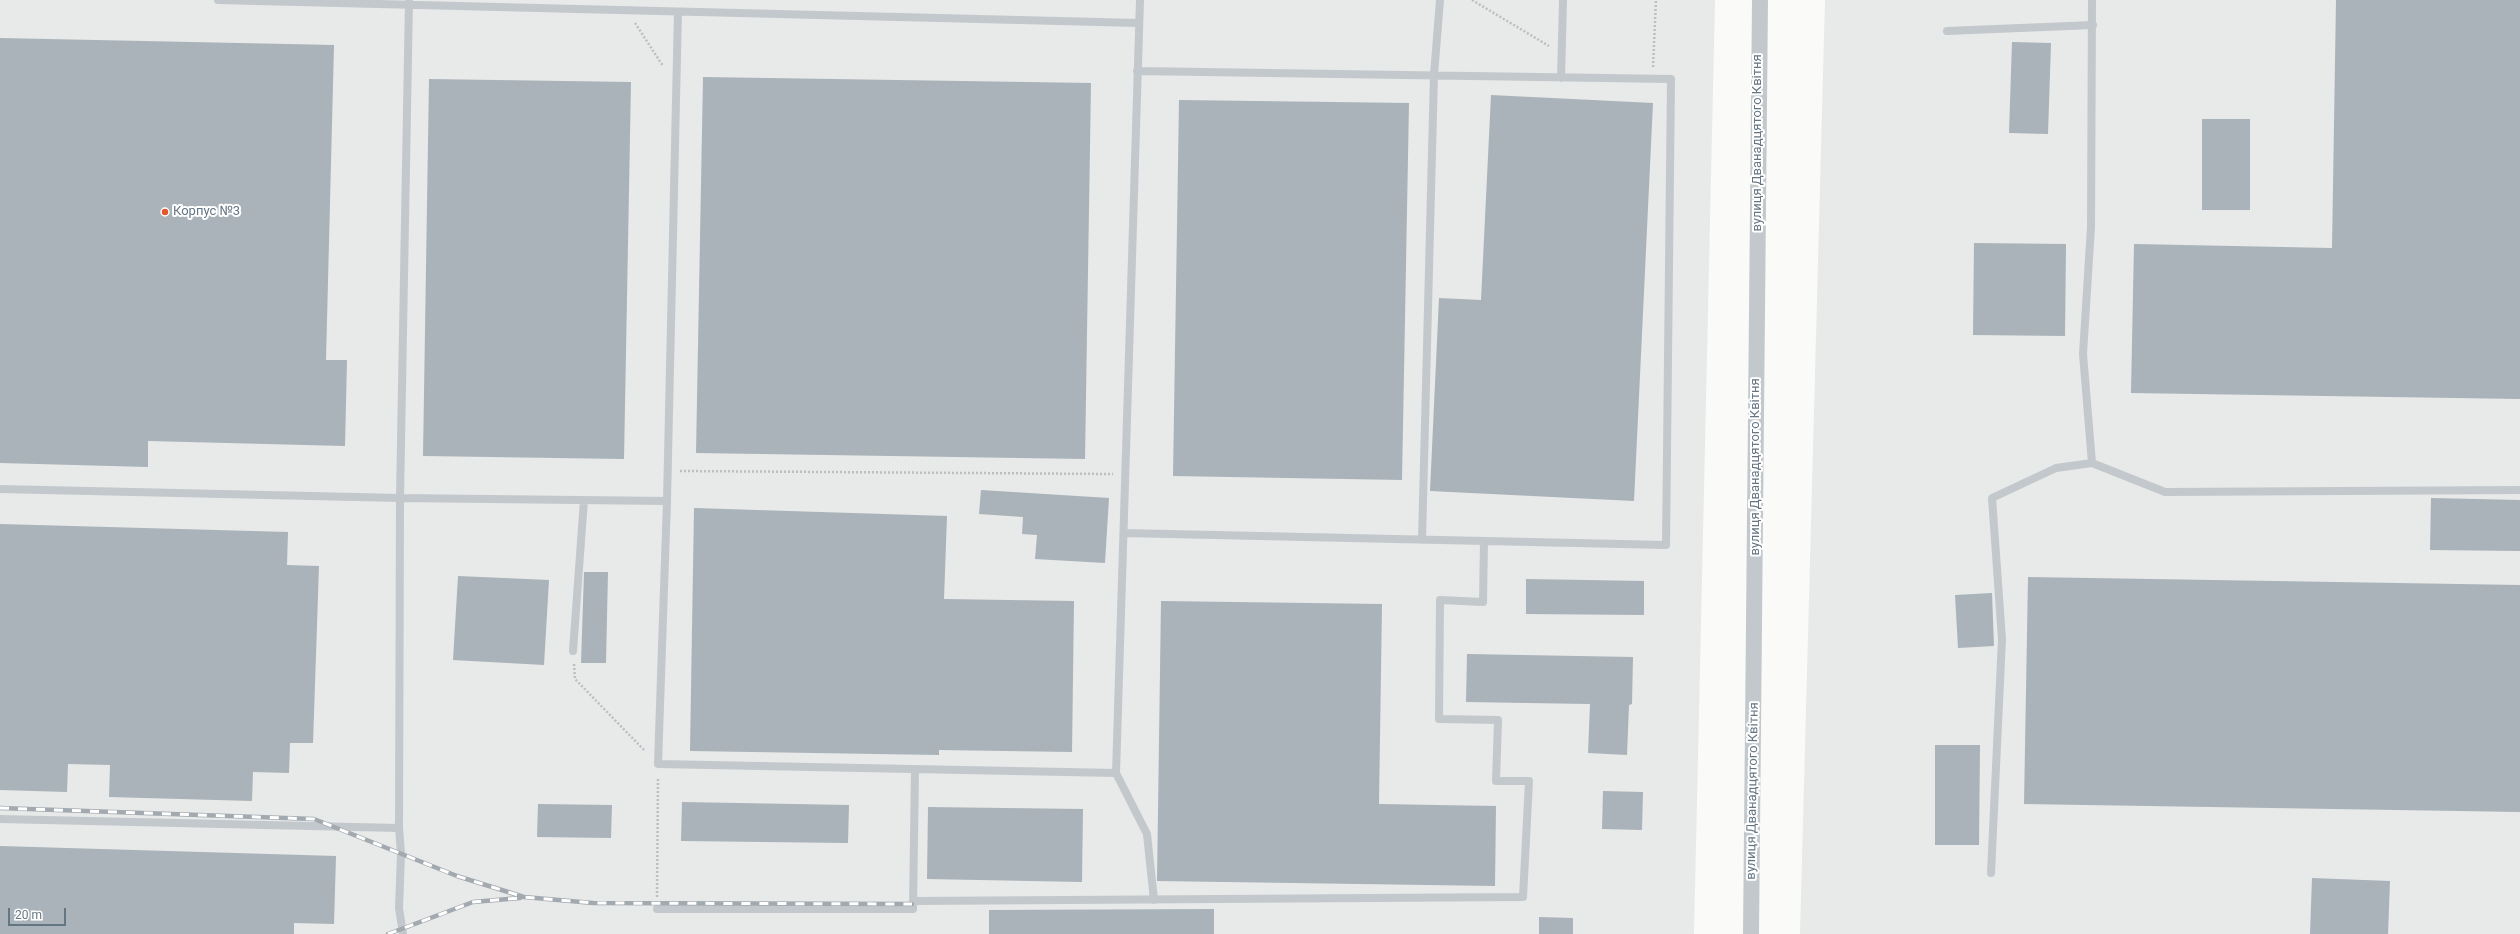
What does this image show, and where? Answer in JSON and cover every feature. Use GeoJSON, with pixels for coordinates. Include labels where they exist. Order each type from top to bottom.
{"type":"FeatureCollection","features":[{"type":"Feature","properties":{"kind":"street","name":"вулиця Дванадцятого Квітня"},"geometry":{"type":"LineString","coordinates":[[1751,934],[1760,0]]}},
{"type":"Feature","properties":{"kind":"lane"},"geometry":{"type":"LineString","coordinates":[[218,0],[409,3],[626,11],[1139,23]]}},
{"type":"Feature","properties":{"kind":"lane"},"geometry":{"type":"LineString","coordinates":[[1140,0],[1116,773],[1147,834],[1154,900]]}},
{"type":"Feature","properties":{"kind":"lane"},"geometry":{"type":"LineString","coordinates":[[1422,540],[1434,75],[1440,0]]}},
{"type":"Feature","properties":{"kind":"lane"},"geometry":{"type":"LineString","coordinates":[[1561,78],[1563,0]]}},
{"type":"Feature","properties":{"kind":"lane"},"geometry":{"type":"LineString","coordinates":[[2092,0],[2091,227],[2083,354],[2092,463]]}},
{"type":"Feature","properties":{"kind":"lane"},"geometry":{"type":"LineString","coordinates":[[403,934],[400,908],[401,854],[399,828],[400,498],[409,3]]}},
{"type":"Feature","properties":{"kind":"lane"},"geometry":{"type":"LineString","coordinates":[[678,12],[668,471],[658,764],[1116,773]]}},
{"type":"Feature","properties":{"kind":"lane"},"geometry":{"type":"LineString","coordinates":[[1947,31],[2093,25]]}},
{"type":"Feature","properties":{"kind":"lane"},"geometry":{"type":"LineString","coordinates":[[1124,533],[1666,545],[1671,79],[1137,71]]}},
{"type":"Feature","properties":{"kind":"lane"},"geometry":{"type":"LineString","coordinates":[[1991,873],[2002,639],[1992,498],[2056,468],[2092,463],[2165,492],[2520,490]]}},
{"type":"Feature","properties":{"kind":"lane"},"geometry":{"type":"LineString","coordinates":[[0,489],[400,498],[667,501]]}},
{"type":"Feature","properties":{"kind":"lane"},"geometry":{"type":"LineString","coordinates":[[573,651],[584,500]]}},
{"type":"Feature","properties":{"kind":"lane"},"geometry":{"type":"LineString","coordinates":[[914,901],[1524,897],[1529,781],[1496,781],[1498,720],[1439,719],[1440,600],[1484,602],[1484,541]]}},
{"type":"Feature","properties":{"kind":"lane"},"geometry":{"type":"LineString","coordinates":[[656,909],[913,909],[915,769]]}},
{"type":"Feature","properties":{"kind":"lane"},"geometry":{"type":"LineString","coordinates":[[0,819],[399,828]]}},
{"type":"Feature","properties":{"kind":"path"},"geometry":{"type":"LineString","coordinates":[[1472,0],[1561,53]]}},
{"type":"Feature","properties":{"kind":"path"},"geometry":{"type":"LineString","coordinates":[[1652,79],[1656,0]]}},
{"type":"Feature","properties":{"kind":"path"},"geometry":{"type":"LineString","coordinates":[[626,11],[676,85]]}},
{"type":"Feature","properties":{"kind":"path"},"geometry":{"type":"LineString","coordinates":[[668,471],[1125,474]]}},
{"type":"Feature","properties":{"kind":"path"},"geometry":{"type":"LineString","coordinates":[[573,651],[575,679],[658,764],[656,909]]}},
{"type":"Feature","properties":{"kind":"shaded area"},"geometry":{"type":"Polygon","coordinates":[[[0,0],[1715,0],[1694,934],[0,934],[0,0]]]}},
{"type":"Feature","properties":{"kind":"shaded area"},"geometry":{"type":"Polygon","coordinates":[[[1825,0],[2520,0],[2520,934],[1800,934],[1825,0]]]}},
{"type":"Feature","properties":{"kind":"building"},"geometry":{"type":"Polygon","coordinates":[[[2336,0],[2520,0],[2520,399],[2131,393],[2134,244],[2332,248],[2336,0]]]}},
{"type":"Feature","properties":{"kind":"building","name":"Корпус №3"},"geometry":{"type":"Polygon","coordinates":[[[0,38],[334,45],[326,360],[347,360],[345,446],[148,441],[148,467],[0,463],[0,38]]]}},
{"type":"Feature","properties":{"kind":"building"},"geometry":{"type":"Polygon","coordinates":[[[2012,42],[2051,43],[2048,134],[2009,133],[2012,42]]]}},
{"type":"Feature","properties":{"kind":"building"},"geometry":{"type":"Polygon","coordinates":[[[703,77],[1091,83],[1085,459],[696,453],[703,77]]]}},
{"type":"Feature","properties":{"kind":"building"},"geometry":{"type":"Polygon","coordinates":[[[429,79],[631,82],[624,459],[423,456],[429,79]]]}},
{"type":"Feature","properties":{"kind":"building"},"geometry":{"type":"Polygon","coordinates":[[[1491,95],[1653,103],[1634,501],[1430,491],[1439,298],[1481,300],[1491,95]]]}},
{"type":"Feature","properties":{"kind":"building"},"geometry":{"type":"Polygon","coordinates":[[[1179,100],[1409,103],[1402,480],[1173,476],[1179,100]]]}},
{"type":"Feature","properties":{"kind":"building"},"geometry":{"type":"Polygon","coordinates":[[[2202,119],[2250,119],[2250,210],[2202,210],[2202,119]]]}},
{"type":"Feature","properties":{"kind":"building"},"geometry":{"type":"Polygon","coordinates":[[[1974,243],[2066,244],[2065,336],[1973,335],[1974,243]]]}},
{"type":"Feature","properties":{"kind":"building"},"geometry":{"type":"Polygon","coordinates":[[[981,490],[1109,498],[1105,563],[1035,559],[1037,535],[1022,534],[1023,517],[979,514],[981,490]]]}},
{"type":"Feature","properties":{"kind":"building"},"geometry":{"type":"Polygon","coordinates":[[[2431,498],[2520,500],[2520,551],[2430,550],[2431,498]]]}},
{"type":"Feature","properties":{"kind":"building"},"geometry":{"type":"Polygon","coordinates":[[[694,508],[947,516],[944,599],[1074,601],[1072,752],[939,750],[939,755],[690,751],[694,508]]]}},
{"type":"Feature","properties":{"kind":"building"},"geometry":{"type":"Polygon","coordinates":[[[0,524],[288,532],[287,565],[319,566],[313,743],[290,743],[289,773],[253,772],[252,801],[109,797],[110,765],[68,764],[67,792],[0,790],[0,524]]]}},
{"type":"Feature","properties":{"kind":"building"},"geometry":{"type":"Polygon","coordinates":[[[584,572],[608,572],[606,663],[581,663],[584,572]]]}},
{"type":"Feature","properties":{"kind":"building"},"geometry":{"type":"Polygon","coordinates":[[[458,576],[549,580],[544,665],[453,660],[458,576]]]}},
{"type":"Feature","properties":{"kind":"building"},"geometry":{"type":"Polygon","coordinates":[[[2028,577],[2520,585],[2520,812],[2024,804],[2028,577]]]}},
{"type":"Feature","properties":{"kind":"building"},"geometry":{"type":"Polygon","coordinates":[[[1526,579],[1644,581],[1644,615],[1526,614],[1526,579]]]}},
{"type":"Feature","properties":{"kind":"building"},"geometry":{"type":"Polygon","coordinates":[[[1992,593],[1994,646],[1958,648],[1955,595],[1992,593]]]}},
{"type":"Feature","properties":{"kind":"building"},"geometry":{"type":"Polygon","coordinates":[[[1161,601],[1382,604],[1379,804],[1496,806],[1495,886],[1157,881],[1161,601]]]}},
{"type":"Feature","properties":{"kind":"building"},"geometry":{"type":"Polygon","coordinates":[[[1467,654],[1633,657],[1632,704],[1629,705],[1627,755],[1588,753],[1590,704],[1466,702],[1467,654]]]}},
{"type":"Feature","properties":{"kind":"building"},"geometry":{"type":"Polygon","coordinates":[[[1935,745],[1980,745],[1979,845],[1935,845],[1935,745]]]}},
{"type":"Feature","properties":{"kind":"building"},"geometry":{"type":"Polygon","coordinates":[[[1603,791],[1643,792],[1642,830],[1602,829],[1603,791]]]}},
{"type":"Feature","properties":{"kind":"building"},"geometry":{"type":"Polygon","coordinates":[[[682,802],[849,805],[848,843],[681,841],[682,802]]]}},
{"type":"Feature","properties":{"kind":"building"},"geometry":{"type":"Polygon","coordinates":[[[538,804],[612,805],[611,838],[537,837],[538,804]]]}},
{"type":"Feature","properties":{"kind":"building"},"geometry":{"type":"Polygon","coordinates":[[[928,807],[1083,809],[1082,882],[927,879],[928,807]]]}},
{"type":"Feature","properties":{"kind":"building"},"geometry":{"type":"Polygon","coordinates":[[[0,846],[336,856],[334,924],[294,923],[294,934],[0,934],[0,846]]]}},
{"type":"Feature","properties":{"kind":"building"},"geometry":{"type":"Polygon","coordinates":[[[2312,878],[2390,881],[2388,934],[2310,934],[2312,878]]]}},
{"type":"Feature","properties":{"kind":"building"},"geometry":{"type":"Polygon","coordinates":[[[1214,909],[1214,934],[989,934],[989,910],[1214,909]]]}},
{"type":"Feature","properties":{"kind":"building"},"geometry":{"type":"Polygon","coordinates":[[[1539,917],[1573,918],[1573,934],[1539,934],[1539,917]]]}},
{"type":"Feature","properties":{"kind":"railway"},"geometry":{"type":"LineString","coordinates":[[0,808],[314,819],[457,876],[524,897],[593,903],[912,904]]}},
{"type":"Feature","properties":{"kind":"railway"},"geometry":{"type":"LineString","coordinates":[[388,934],[473,902],[520,898]]}},
{"type":"Feature","properties":{"kind":"place","name":"Корпус №3"},"geometry":{"type":"Point","coordinates":[165,212]}}]}
